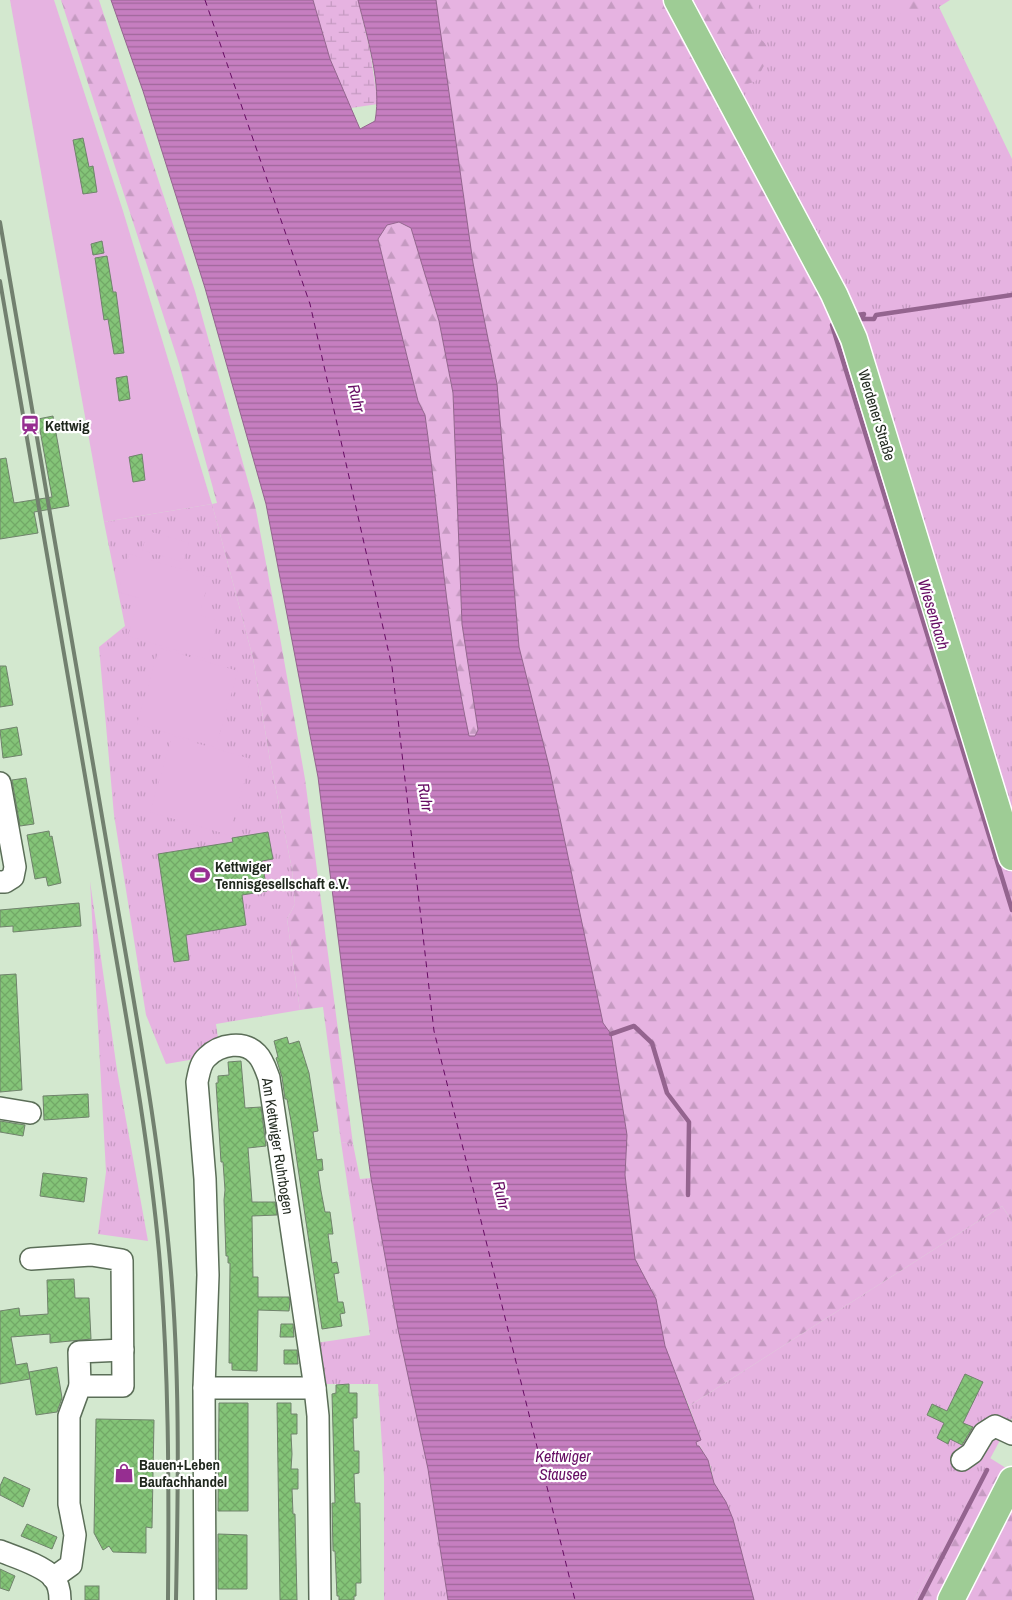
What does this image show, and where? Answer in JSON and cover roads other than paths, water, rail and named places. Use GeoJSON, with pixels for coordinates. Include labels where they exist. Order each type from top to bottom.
{"type":"FeatureCollection","features":[{"type":"Feature","properties":{"kind":"main road","name":"Werdener Straße"},"geometry":{"type":"LineString","coordinates":[[677,0],[834,294],[854,339],[1012,856]]}},
{"type":"Feature","properties":{"kind":"main road"},"geometry":{"type":"LineString","coordinates":[[951,1600],[1012,1480]]}},
{"type":"Feature","properties":{"kind":"street"},"geometry":{"type":"LineString","coordinates":[[0,783],[15,866],[13,877],[0,882]]}},
{"type":"Feature","properties":{"kind":"street","name":"Am Kettwiger Ruhrbogen"},"geometry":{"type":"LineString","coordinates":[[205,1600],[204,1388],[208,1253],[205,1179],[197,1082],[200,1068],[206,1057],[225,1046],[242,1045],[255,1051],[261,1058],[269,1078],[315,1388],[318,1416],[320,1600]]}},
{"type":"Feature","properties":{"kind":"street"},"geometry":{"type":"LineString","coordinates":[[0,1108],[30,1113]]}},
{"type":"Feature","properties":{"kind":"street"},"geometry":{"type":"LineString","coordinates":[[30,1259],[91,1255],[122,1260],[123,1386],[80,1386]]}},
{"type":"Feature","properties":{"kind":"street"},"geometry":{"type":"LineString","coordinates":[[54,1578],[70,1565],[75,1535],[69,1504],[69,1416],[80,1386],[78,1352],[123,1350]]}},
{"type":"Feature","properties":{"kind":"street"},"geometry":{"type":"LineString","coordinates":[[204,1388],[315,1388]]}},
{"type":"Feature","properties":{"kind":"street"},"geometry":{"type":"LineString","coordinates":[[962,1460],[972,1453],[984,1433],[995,1426],[1012,1434]]}},
{"type":"Feature","properties":{"kind":"street"},"geometry":{"type":"LineString","coordinates":[[0,1551],[42,1569],[54,1578],[60,1591],[60,1600]]}},
{"type":"Feature","properties":{"kind":"water"},"geometry":{"type":"Polygon","coordinates":[[[111,0],[313,0],[330,59],[360,129],[375,121],[377,92],[373,61],[358,0],[436,0],[473,263],[497,384],[519,647],[549,766],[603,1023],[611,1034],[627,1135],[625,1175],[635,1259],[656,1299],[665,1346],[701,1440],[696,1442],[697,1446],[699,1446],[708,1460],[714,1483],[726,1502],[733,1519],[754,1600],[448,1600],[428,1469],[398,1329],[371,1178],[346,1001],[318,777],[266,504],[205,288],[143,91],[111,0]],[[399,222],[387,225],[378,239],[418,401],[425,415],[444,576],[461,696],[469,736],[475,736],[478,730],[462,624],[453,393],[439,321],[411,228],[399,222]]]}},
{"type":"Feature","properties":{"kind":"waterway","name":"Wiesenbach"},"geometry":{"type":"LineString","coordinates":[[857,315],[864,314],[862,319],[874,319],[876,315],[1012,295]]}},
{"type":"Feature","properties":{"kind":"waterway","name":"Wiesenbach"},"geometry":{"type":"LineString","coordinates":[[832,325],[1012,910]]}},
{"type":"Feature","properties":{"kind":"waterway"},"geometry":{"type":"LineString","coordinates":[[611,1034],[634,1026],[652,1043],[667,1093],[689,1122],[688,1195]]}},
{"type":"Feature","properties":{"kind":"waterway"},"geometry":{"type":"LineString","coordinates":[[920,1600],[987,1470]]}},
{"type":"Feature","properties":{"kind":"railway"},"geometry":{"type":"LineString","coordinates":[[0,222],[137,1017],[161,1177],[175,1324],[178,1482],[176,1600]]}},
{"type":"Feature","properties":{"kind":"railway"},"geometry":{"type":"LineString","coordinates":[[0,281],[64,648],[148,1156],[159,1252],[167,1382],[168,1600]]}},
{"type":"Feature","properties":{"kind":"place","name":"Kettwig"},"geometry":{"type":"Point","coordinates":[30,425]}},
{"type":"Feature","properties":{"kind":"place","name":"Kettwiger Tennisgesellschaft e.V."},"geometry":{"type":"Point","coordinates":[200,875]}},
{"type":"Feature","properties":{"kind":"place","name":"Bauen+Leben Baufachhandel"},"geometry":{"type":"Point","coordinates":[124,1473]}},
{"type":"Feature","properties":{"kind":"water label","name":"Ruhr"},"geometry":{"type":"Point","coordinates":[357,398]}},
{"type":"Feature","properties":{"kind":"water label","name":"Ruhr"},"geometry":{"type":"Point","coordinates":[426,797]}},
{"type":"Feature","properties":{"kind":"water label","name":"Ruhr"},"geometry":{"type":"Point","coordinates":[502,1195]}},
{"type":"Feature","properties":{"kind":"water label","name":"Kettwiger Stausee"},"geometry":{"type":"Point","coordinates":[563,1465]}}]}
